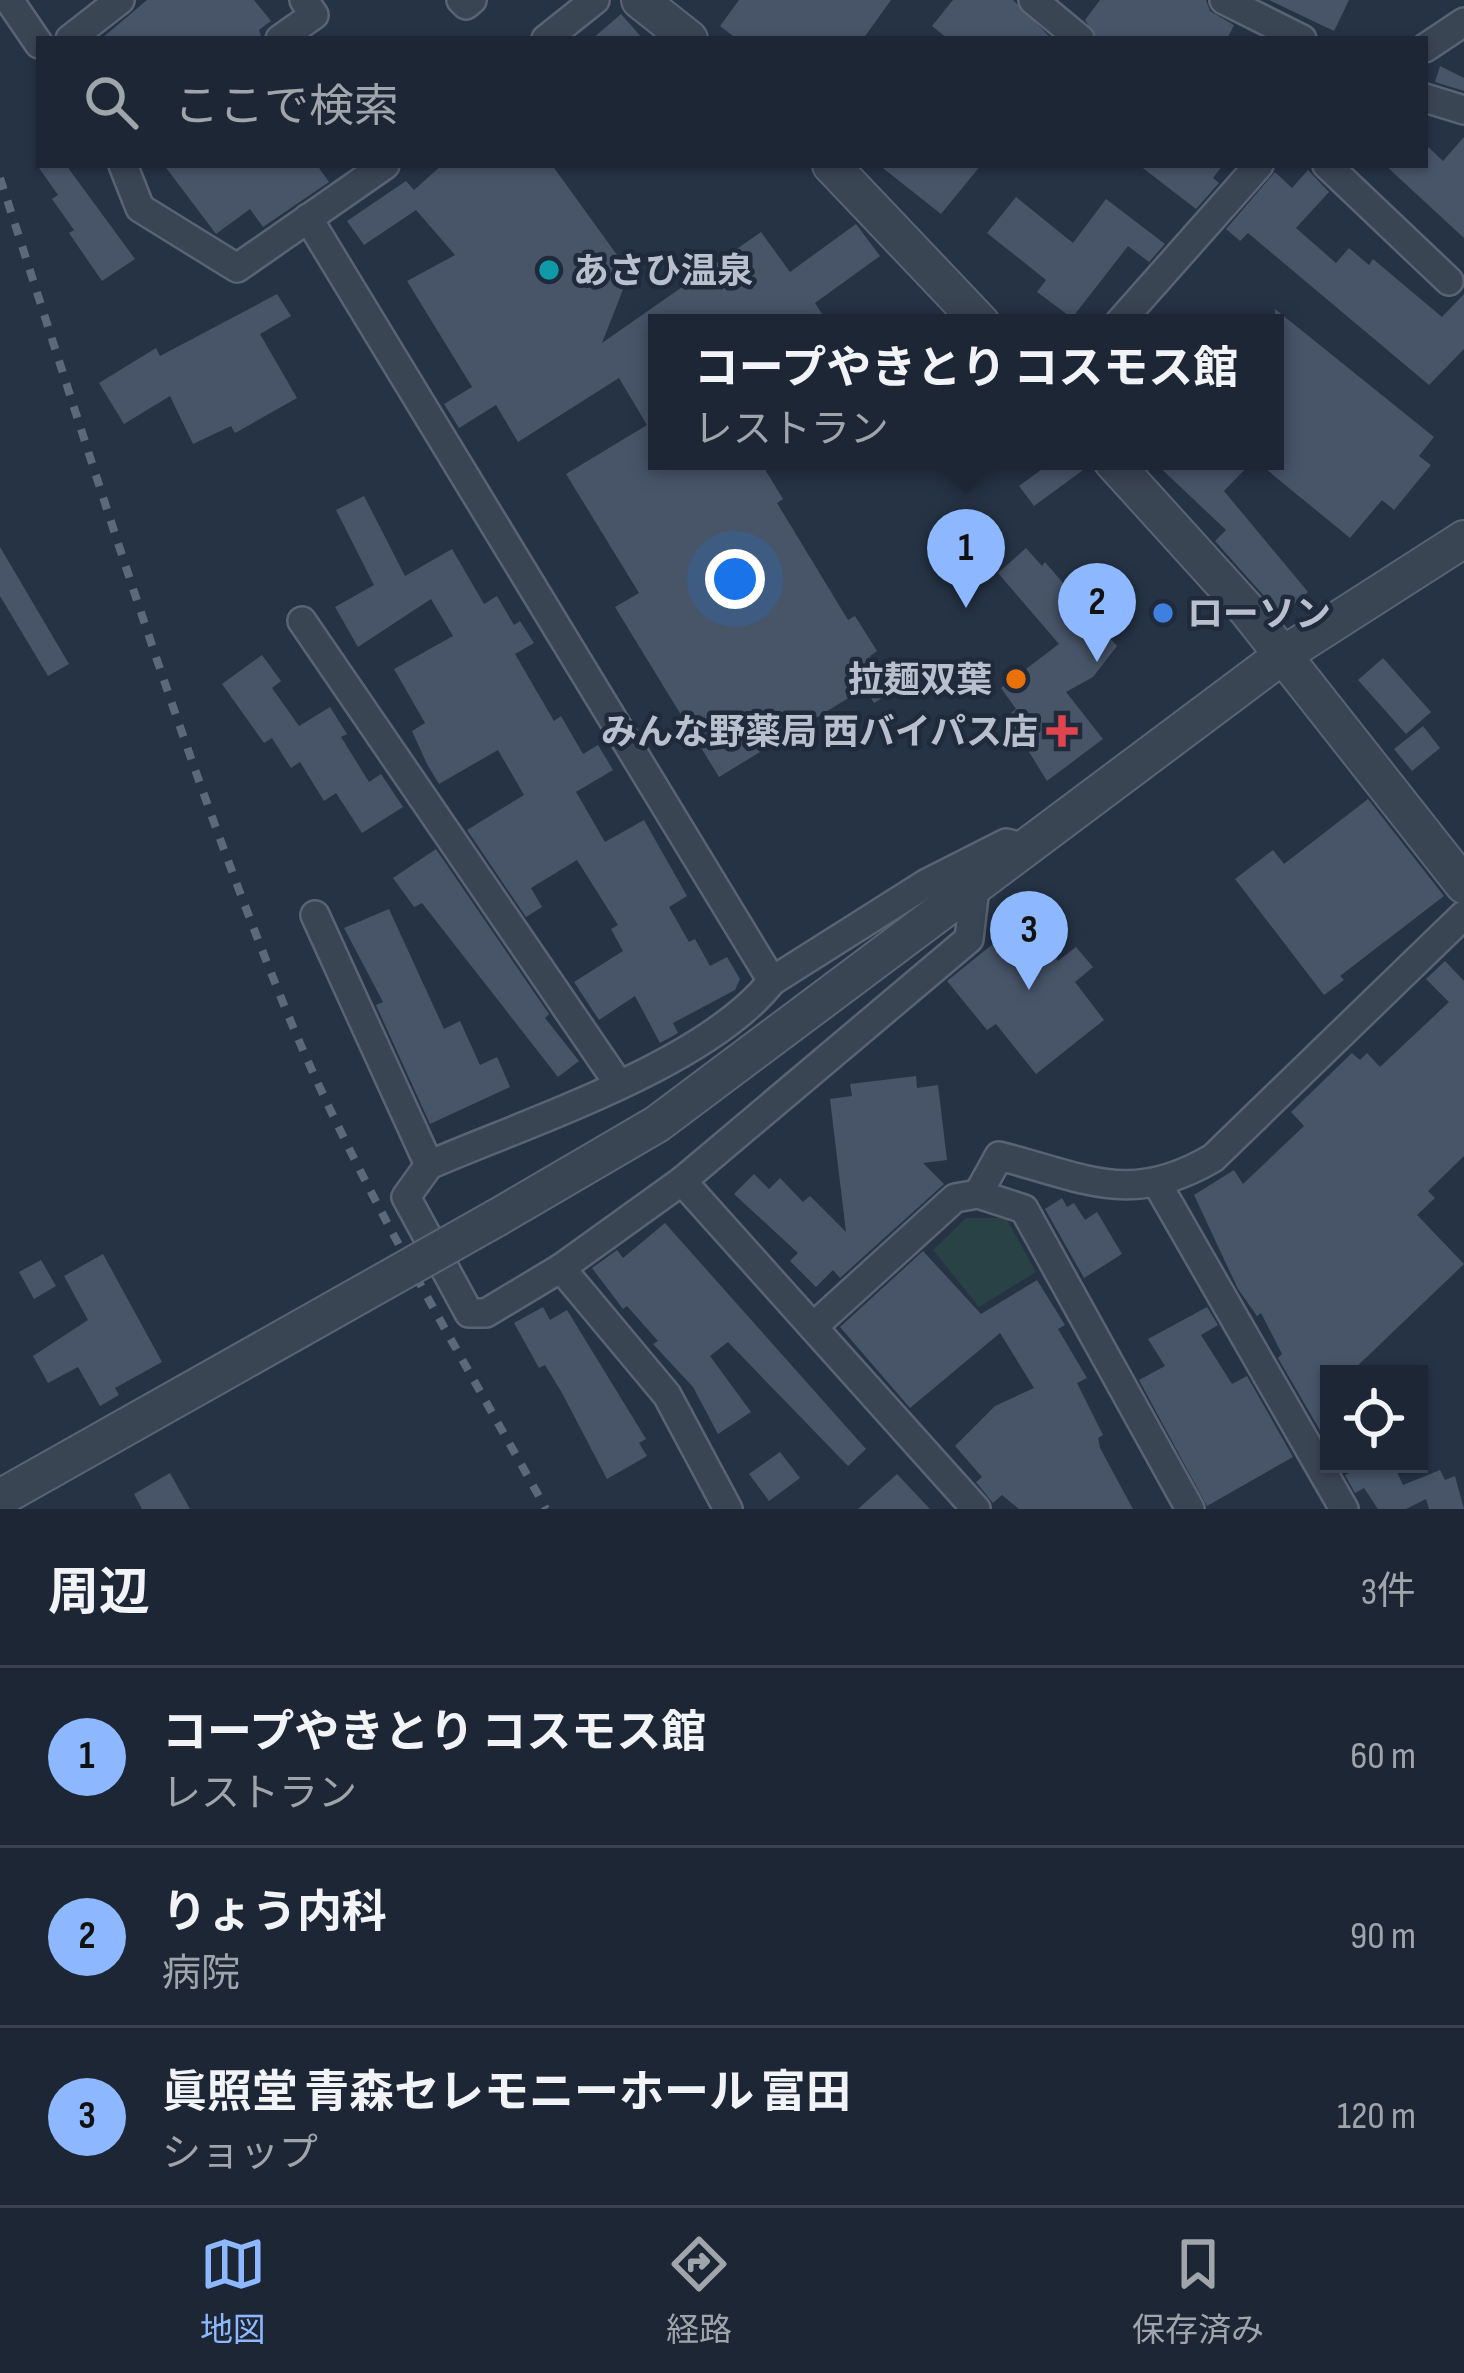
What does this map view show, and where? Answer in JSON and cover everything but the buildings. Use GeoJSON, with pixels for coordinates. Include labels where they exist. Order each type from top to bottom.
{"type":"FeatureCollection","features":[{"type":"Feature","properties":{"kind":"street"},"geometry":{"type":"LineString","coordinates":[[9,0],[36,40]]}},
{"type":"Feature","properties":{"kind":"street"},"geometry":{"type":"LineString","coordinates":[[74,36],[120,0]]}},
{"type":"Feature","properties":{"kind":"street"},"geometry":{"type":"LineString","coordinates":[[461,0],[466,5],[472,0]]}},
{"type":"Feature","properties":{"kind":"street"},"geometry":{"type":"LineString","coordinates":[[550,36],[595,0]]}},
{"type":"Feature","properties":{"kind":"street"},"geometry":{"type":"LineString","coordinates":[[640,0],[685,36]]}},
{"type":"Feature","properties":{"kind":"street"},"geometry":{"type":"LineString","coordinates":[[1033,0],[1076,36]]}},
{"type":"Feature","properties":{"kind":"street"},"geometry":{"type":"LineString","coordinates":[[1224,0],[1296,36]]}},
{"type":"Feature","properties":{"kind":"street"},"geometry":{"type":"LineString","coordinates":[[285,36],[314,18]]}},
{"type":"Feature","properties":{"kind":"street"},"geometry":{"type":"LineString","coordinates":[[1428,46],[1464,22]]}},
{"type":"Feature","properties":{"kind":"street"},"geometry":{"type":"LineString","coordinates":[[1428,99],[1464,110]]}},
{"type":"Feature","properties":{"kind":"street"},"geometry":{"type":"LineString","coordinates":[[124,168],[140,208],[237,268],[381,168]]}},
{"type":"Feature","properties":{"kind":"street"},"geometry":{"type":"LineString","coordinates":[[834,168],[972,314]]}},
{"type":"Feature","properties":{"kind":"street"},"geometry":{"type":"LineString","coordinates":[[1330,168],[1450,281]]}},
{"type":"Feature","properties":{"kind":"street"},"geometry":{"type":"LineString","coordinates":[[1126,314],[1247,169]]}},
{"type":"Feature","properties":{"kind":"street"},"geometry":{"type":"LineString","coordinates":[[308,218],[772,981]]}},
{"type":"Feature","properties":{"kind":"street"},"geometry":{"type":"LineString","coordinates":[[1120,470],[1283,655],[1464,886]]}},
{"type":"Feature","properties":{"kind":"street"},"geometry":{"type":"LineString","coordinates":[[0,1498],[657,1124],[1283,655],[1464,538]]}},
{"type":"Feature","properties":{"kind":"street"},"geometry":{"type":"LineString","coordinates":[[302,621],[618,1083]]}},
{"type":"Feature","properties":{"kind":"street"},"geometry":{"type":"LineString","coordinates":[[975,887],[969,939],[682,1181],[561,1268],[486,1313],[469,1312],[406,1197],[429,1166],[618,1083],[713,1032],[752,1006],[772,981],[927,883],[1006,843],[1023,848]]}},
{"type":"Feature","properties":{"kind":"street"},"geometry":{"type":"LineString","coordinates":[[316,915],[429,1166]]}},
{"type":"Feature","properties":{"kind":"street"},"geometry":{"type":"LineString","coordinates":[[978,1194],[999,1156],[1131,1188],[1158,1185],[1214,1158],[1464,915]]}},
{"type":"Feature","properties":{"kind":"street"},"geometry":{"type":"LineString","coordinates":[[682,1181],[976,1509]]}},
{"type":"Feature","properties":{"kind":"street"},"geometry":{"type":"LineString","coordinates":[[1158,1185],[1344,1509]]}},
{"type":"Feature","properties":{"kind":"street"},"geometry":{"type":"LineString","coordinates":[[813,1328],[955,1198],[978,1194],[1024,1209],[1190,1509]]}},
{"type":"Feature","properties":{"kind":"street"},"geometry":{"type":"LineString","coordinates":[[561,1268],[667,1395],[728,1509]]}},
{"type":"Feature","properties":{"kind":"green space"},"geometry":{"type":"Polygon","coordinates":[[[966,1218],[1006,1218],[1036,1272],[979,1307],[933,1250],[966,1218]]]}},
{"type":"Feature","properties":{"kind":"railway"},"geometry":{"type":"LineString","coordinates":[[0,178],[171,701],[286,1010],[376,1201],[546,1509]]}},
{"type":"Feature","properties":{"kind":"place","name":"あさひ温泉"},"geometry":{"type":"Point","coordinates":[549,270]}},
{"type":"Feature","properties":{"kind":"place","name":"コープやきとり コスモス館"},"geometry":{"type":"Point","coordinates":[966,608]}},
{"type":"Feature","properties":{"kind":"place","name":"ローソン"},"geometry":{"type":"Point","coordinates":[1163,613]}},
{"type":"Feature","properties":{"kind":"place","name":"りょう内科"},"geometry":{"type":"Point","coordinates":[1097,662]}},
{"type":"Feature","properties":{"kind":"place","name":"拉麺双葉"},"geometry":{"type":"Point","coordinates":[1016,679]}},
{"type":"Feature","properties":{"kind":"place","name":"みんな野薬局 西バイパス店"},"geometry":{"type":"Point","coordinates":[1062,731]}},
{"type":"Feature","properties":{"kind":"place","name":"眞照堂 青森セレモニーホール 富田"},"geometry":{"type":"Point","coordinates":[1029,990]}}]}
